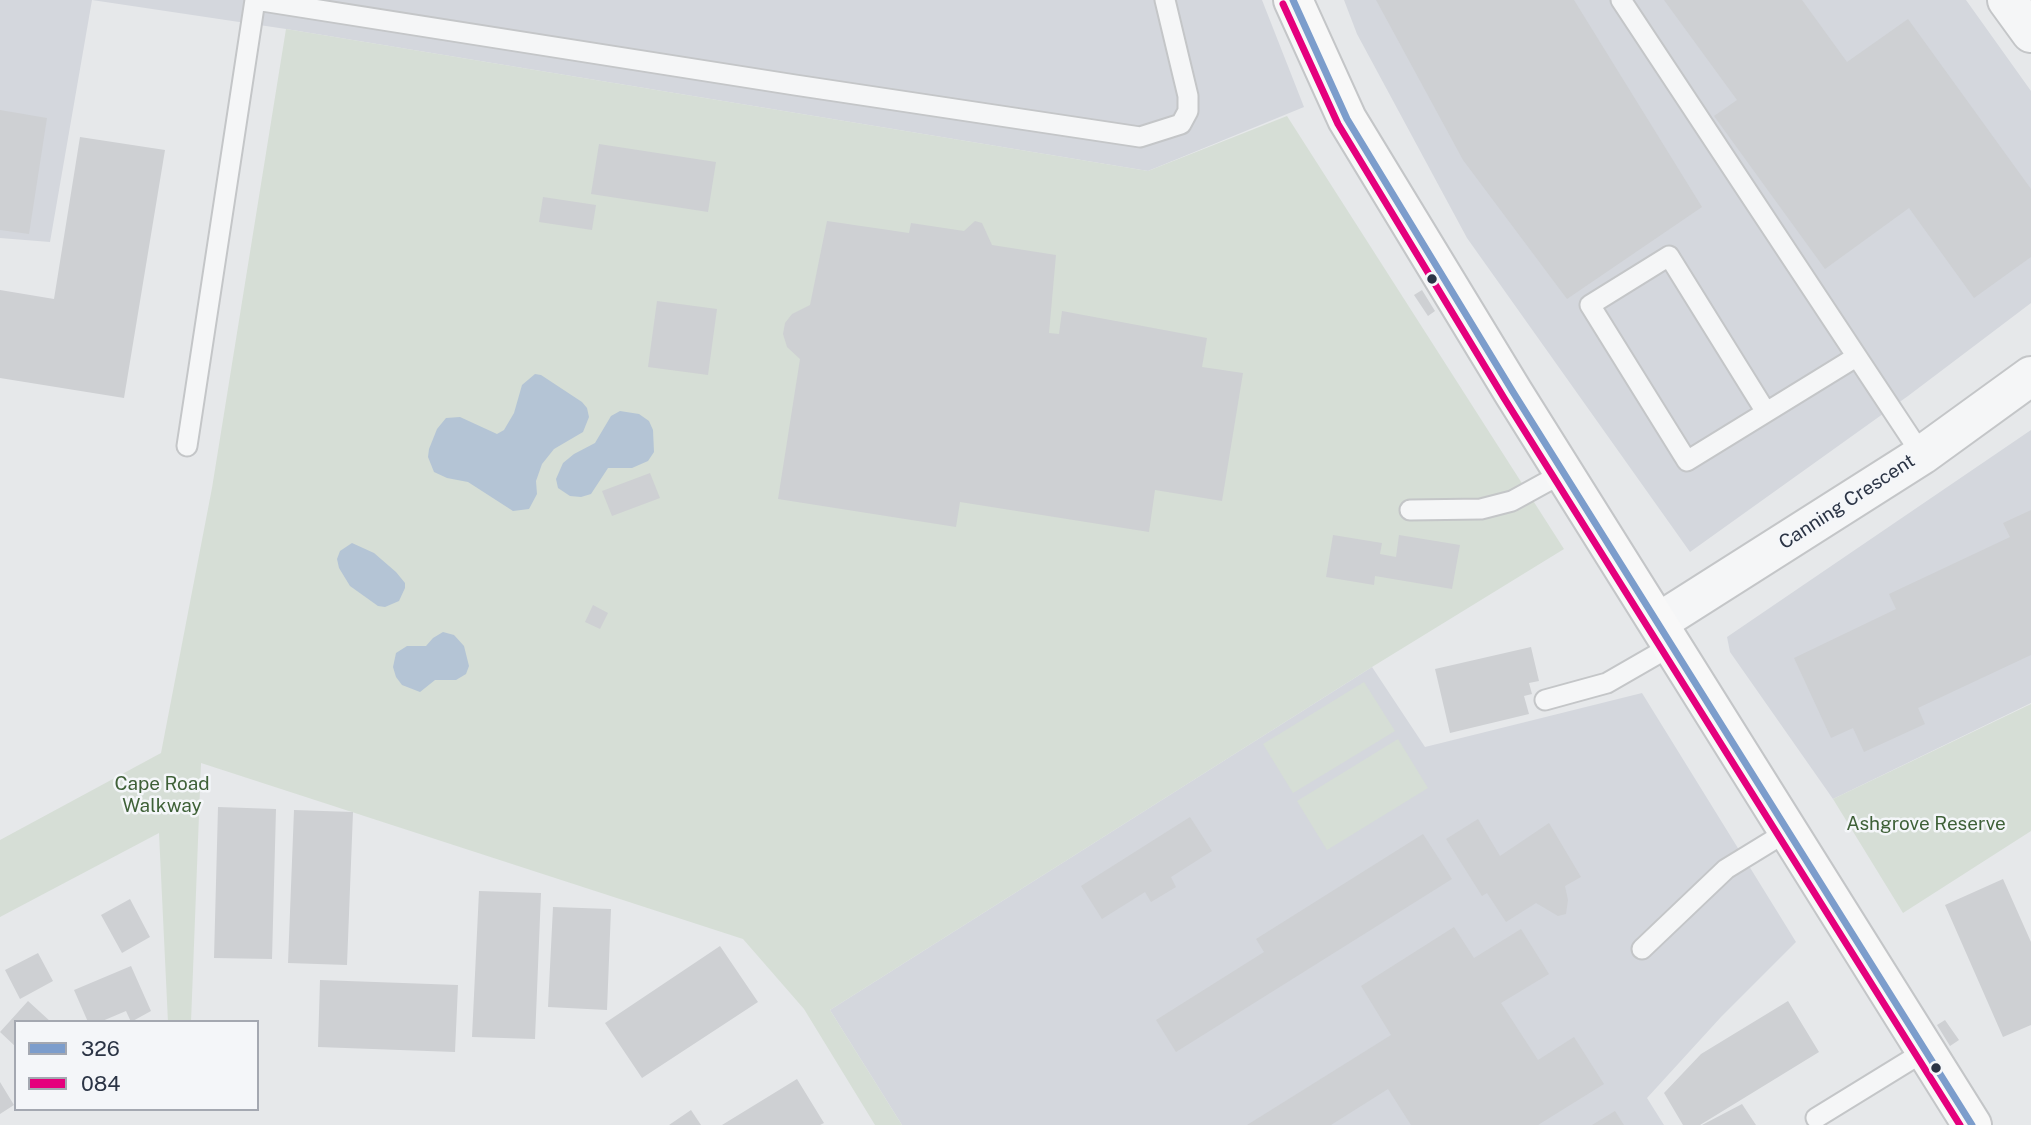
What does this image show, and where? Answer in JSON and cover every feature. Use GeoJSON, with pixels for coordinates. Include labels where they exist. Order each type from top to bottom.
{"type":"FeatureCollection","features":[{"type":"Feature","properties":{"kind":"main road"},"geometry":{"type":"LineString","coordinates":[[1293,0],[1347,119],[1563,472],[1972,1125]]}},
{"type":"Feature","properties":{"kind":"street"},"geometry":{"type":"LineString","coordinates":[[2007,0],[2031,33]]}},
{"type":"Feature","properties":{"kind":"street","name":"Canning Crescent"},"geometry":{"type":"LineString","coordinates":[[1666,633],[2031,376]]}},
{"type":"Feature","properties":{"kind":"lane"},"geometry":{"type":"LineString","coordinates":[[187,446],[256,0],[1140,137],[1181,124],[1188,111],[1188,96],[1165,0]]}},
{"type":"Feature","properties":{"kind":"lane"},"geometry":{"type":"LineString","coordinates":[[1621,0],[1922,455]]}},
{"type":"Feature","properties":{"kind":"lane"},"geometry":{"type":"LineString","coordinates":[[1766,412],[1669,256],[1590,305],[1687,461],[1856,357]]}},
{"type":"Feature","properties":{"kind":"lane"},"geometry":{"type":"LineString","coordinates":[[1410,510],[1481,509],[1512,501],[1563,472]]}},
{"type":"Feature","properties":{"kind":"lane"},"geometry":{"type":"LineString","coordinates":[[1545,700],[1607,684],[1666,633]]}},
{"type":"Feature","properties":{"kind":"lane"},"geometry":{"type":"LineString","coordinates":[[1642,949],[1726,869],[1788,831]]}},
{"type":"Feature","properties":{"kind":"lane"},"geometry":{"type":"LineString","coordinates":[[1816,1118],[1925,1051]]}},
{"type":"Feature","properties":{"kind":"shaded area"},"geometry":{"type":"Polygon","coordinates":[[[0,0],[92,0],[50,242],[0,238],[0,0]]]}},
{"type":"Feature","properties":{"kind":"shaded area"},"geometry":{"type":"Polygon","coordinates":[[[92,0],[1262,0],[1304,107],[1148,171],[286,29],[92,0]]]}},
{"type":"Feature","properties":{"kind":"shaded area"},"geometry":{"type":"Polygon","coordinates":[[[1344,0],[1966,0],[2031,91],[2031,303],[1908,396],[1690,552],[1467,238],[1357,34],[1344,0]]]}},
{"type":"Feature","properties":{"kind":"shaded area"},"geometry":{"type":"Polygon","coordinates":[[[2031,430],[2031,703],[1833,799],[1730,652],[1727,637],[2031,430]]]}},
{"type":"Feature","properties":{"kind":"shaded area"},"geometry":{"type":"Polygon","coordinates":[[[1372,667],[1425,747],[1642,693],[1796,942],[1721,1017],[1647,1098],[1664,1125],[902,1125],[830,1010],[1372,667]]]}},
{"type":"Feature","properties":{"kind":"green space","name":"Cape Road Walkway"},"geometry":{"type":"Polygon","coordinates":[[[286,29],[1148,171],[1287,116],[1564,549],[1372,667],[830,1010],[902,1125],[875,1125],[804,1009],[743,939],[201,763],[191,1020],[168,1020],[159,833],[0,917],[0,840],[161,753],[212,488],[286,29]]]}},
{"type":"Feature","properties":{"kind":"green space"},"geometry":{"type":"Polygon","coordinates":[[[1364,682],[1395,731],[1293,793],[1263,744],[1364,682]]]}},
{"type":"Feature","properties":{"kind":"green space","name":"Ashgrove Reserve"},"geometry":{"type":"Polygon","coordinates":[[[2031,704],[2031,831],[1903,913],[1833,799],[2031,704]]]}},
{"type":"Feature","properties":{"kind":"green space"},"geometry":{"type":"Polygon","coordinates":[[[1398,739],[1428,788],[1327,850],[1297,801],[1398,739]]]}},
{"type":"Feature","properties":{"kind":"water"},"geometry":{"type":"Polygon","coordinates":[[[535,374],[541,375],[582,402],[589,417],[583,432],[554,449],[542,464],[536,481],[537,494],[529,509],[513,511],[468,482],[434,472],[428,457],[429,449],[437,429],[446,418],[460,417],[497,434],[504,430],[514,413],[522,385],[535,374]]]}},
{"type":"Feature","properties":{"kind":"water"},"geometry":{"type":"Polygon","coordinates":[[[620,411],[639,414],[649,421],[653,430],[654,452],[648,461],[632,468],[608,468],[591,494],[581,497],[570,496],[558,488],[556,479],[563,463],[595,443],[611,416],[620,411]]]}},
{"type":"Feature","properties":{"kind":"water"},"geometry":{"type":"Polygon","coordinates":[[[352,543],[374,553],[405,583],[399,601],[385,607],[378,606],[350,586],[339,568],[337,559],[340,551],[352,543]]]}},
{"type":"Feature","properties":{"kind":"water"},"geometry":{"type":"Polygon","coordinates":[[[443,632],[454,635],[464,646],[469,666],[466,674],[456,680],[435,680],[420,692],[402,685],[393,667],[396,653],[407,646],[426,646],[443,632]]]}},
{"type":"Feature","properties":{"kind":"building"},"geometry":{"type":"Polygon","coordinates":[[[1376,0],[1574,0],[1702,207],[1567,299],[1463,160],[1376,0]]]}},
{"type":"Feature","properties":{"kind":"building"},"geometry":{"type":"Polygon","coordinates":[[[1664,0],[1802,0],[1847,62],[1908,19],[2031,189],[2031,257],[1974,298],[1909,208],[1825,269],[1714,116],[1737,100],[1664,0]]]}},
{"type":"Feature","properties":{"kind":"building"},"geometry":{"type":"Polygon","coordinates":[[[0,110],[47,118],[29,234],[0,230],[0,110]]]}},
{"type":"Feature","properties":{"kind":"building"},"geometry":{"type":"Polygon","coordinates":[[[80,137],[165,150],[124,398],[0,378],[0,290],[54,299],[80,137]]]}},
{"type":"Feature","properties":{"kind":"building"},"geometry":{"type":"Polygon","coordinates":[[[599,144],[716,162],[708,212],[591,194],[599,144]]]}},
{"type":"Feature","properties":{"kind":"building"},"geometry":{"type":"Polygon","coordinates":[[[543,197],[596,205],[592,230],[539,222],[543,197]]]}},
{"type":"Feature","properties":{"kind":"building"},"geometry":{"type":"Polygon","coordinates":[[[827,221],[909,233],[911,223],[964,231],[975,221],[982,223],[992,245],[1056,255],[1049,333],[1059,334],[1062,311],[1207,338],[1202,367],[1243,373],[1222,501],[1155,490],[1149,532],[960,502],[956,527],[778,499],[800,359],[787,347],[783,334],[785,323],[792,314],[810,305],[827,221]]]}},
{"type":"Feature","properties":{"kind":"building"},"geometry":{"type":"Polygon","coordinates":[[[1422,290],[1435,311],[1428,316],[1414,295],[1422,290]]]}},
{"type":"Feature","properties":{"kind":"building"},"geometry":{"type":"Polygon","coordinates":[[[657,301],[717,309],[708,375],[648,367],[657,301]]]}},
{"type":"Feature","properties":{"kind":"building"},"geometry":{"type":"Polygon","coordinates":[[[650,473],[660,498],[612,516],[602,491],[650,473]]]}},
{"type":"Feature","properties":{"kind":"building"},"geometry":{"type":"Polygon","coordinates":[[[2031,510],[2031,655],[1918,708],[1925,724],[1864,752],[1853,728],[1831,738],[1794,658],[1896,609],[1889,594],[2010,537],[2003,523],[2031,510]]]}},
{"type":"Feature","properties":{"kind":"building"},"geometry":{"type":"Polygon","coordinates":[[[1333,535],[1382,543],[1380,554],[1396,557],[1399,535],[1460,545],[1452,589],[1375,576],[1374,585],[1326,577],[1333,535]]]}},
{"type":"Feature","properties":{"kind":"building"},"geometry":{"type":"Polygon","coordinates":[[[593,605],[608,613],[600,629],[585,622],[593,605]]]}},
{"type":"Feature","properties":{"kind":"building"},"geometry":{"type":"Polygon","coordinates":[[[1531,647],[1539,681],[1529,683],[1532,694],[1524,696],[1529,714],[1450,733],[1435,669],[1531,647]]]}},
{"type":"Feature","properties":{"kind":"building"},"geometry":{"type":"Polygon","coordinates":[[[218,807],[276,809],[272,959],[214,958],[218,807]]]}},
{"type":"Feature","properties":{"kind":"building"},"geometry":{"type":"Polygon","coordinates":[[[294,810],[353,812],[347,965],[288,963],[294,810]]]}},
{"type":"Feature","properties":{"kind":"building"},"geometry":{"type":"Polygon","coordinates":[[[1190,817],[1212,851],[1171,877],[1176,887],[1151,902],[1145,892],[1102,919],[1081,886],[1190,817]]]}},
{"type":"Feature","properties":{"kind":"building"},"geometry":{"type":"Polygon","coordinates":[[[1478,819],[1500,856],[1549,823],[1581,877],[1565,886],[1568,900],[1566,914],[1558,916],[1536,903],[1506,922],[1487,893],[1482,896],[1446,839],[1478,819]]]}},
{"type":"Feature","properties":{"kind":"building"},"geometry":{"type":"Polygon","coordinates":[[[1423,834],[1452,879],[1176,1052],[1156,1020],[1264,952],[1256,939],[1423,834]]]}},
{"type":"Feature","properties":{"kind":"building"},"geometry":{"type":"Polygon","coordinates":[[[2003,879],[2031,942],[2031,1025],[2003,1037],[1945,905],[2003,879]]]}},
{"type":"Feature","properties":{"kind":"building"},"geometry":{"type":"Polygon","coordinates":[[[479,891],[541,893],[535,1039],[472,1037],[479,891]]]}},
{"type":"Feature","properties":{"kind":"building"},"geometry":{"type":"Polygon","coordinates":[[[130,899],[150,937],[122,953],[101,915],[130,899]]]}},
{"type":"Feature","properties":{"kind":"building"},"geometry":{"type":"Polygon","coordinates":[[[553,907],[611,909],[607,1010],[548,1007],[553,907]]]}},
{"type":"Feature","properties":{"kind":"building"},"geometry":{"type":"Polygon","coordinates":[[[1454,927],[1474,958],[1521,929],[1549,974],[1501,1003],[1538,1060],[1574,1037],[1604,1084],[1538,1125],[1411,1125],[1388,1089],[1331,1125],[1247,1125],[1391,1035],[1361,986],[1454,927]]]}},
{"type":"Feature","properties":{"kind":"building"},"geometry":{"type":"Polygon","coordinates":[[[720,946],[758,1002],[642,1078],[605,1023],[720,946]]]}},
{"type":"Feature","properties":{"kind":"building"},"geometry":{"type":"Polygon","coordinates":[[[38,953],[53,981],[20,999],[5,970],[38,953]]]}},
{"type":"Feature","properties":{"kind":"building"},"geometry":{"type":"Polygon","coordinates":[[[131,966],[151,1011],[135,1020],[130,1020],[126,1011],[105,1020],[87,1020],[74,990],[131,966]]]}},
{"type":"Feature","properties":{"kind":"building"},"geometry":{"type":"Polygon","coordinates":[[[320,980],[458,985],[455,1052],[318,1047],[320,980]]]}},
{"type":"Feature","properties":{"kind":"building"},"geometry":{"type":"Polygon","coordinates":[[[28,1001],[49,1020],[14,1020],[14,1045],[0,1032],[28,1001]]]}},
{"type":"Feature","properties":{"kind":"building"},"geometry":{"type":"Polygon","coordinates":[[[1788,1001],[1819,1052],[1700,1125],[1683,1125],[1664,1093],[1701,1054],[1788,1001]]]}},
{"type":"Feature","properties":{"kind":"building"},"geometry":{"type":"Polygon","coordinates":[[[1945,1020],[1959,1040],[1950,1046],[1937,1025],[1945,1020]]]}},
{"type":"Feature","properties":{"kind":"building"},"geometry":{"type":"Polygon","coordinates":[[[797,1079],[824,1123],[722,1125],[797,1079]]]}},
{"type":"Feature","properties":{"kind":"building"},"geometry":{"type":"Polygon","coordinates":[[[0,1082],[14,1105],[0,1114],[0,1082]]]}},
{"type":"Feature","properties":{"kind":"building"},"geometry":{"type":"Polygon","coordinates":[[[1742,1104],[1756,1125],[1702,1125],[1742,1104]]]}},
{"type":"Feature","properties":{"kind":"building"},"geometry":{"type":"Polygon","coordinates":[[[691,1110],[701,1125],[669,1125],[691,1110]]]}},
{"type":"Feature","properties":{"kind":"building"},"geometry":{"type":"Polygon","coordinates":[[[1615,1111],[1624,1125],[1592,1125],[1615,1111]]]}},
{"type":"Feature","properties":{"kind":"transit line","name":"326"},"geometry":{"type":"LineString","coordinates":[[1293,0],[1347,119],[1513,392],[1972,1125]]}},
{"type":"Feature","properties":{"kind":"transit line","name":"084"},"geometry":{"type":"LineString","coordinates":[[1283,4],[1338,124],[1504,398],[1960,1125]]}}]}
